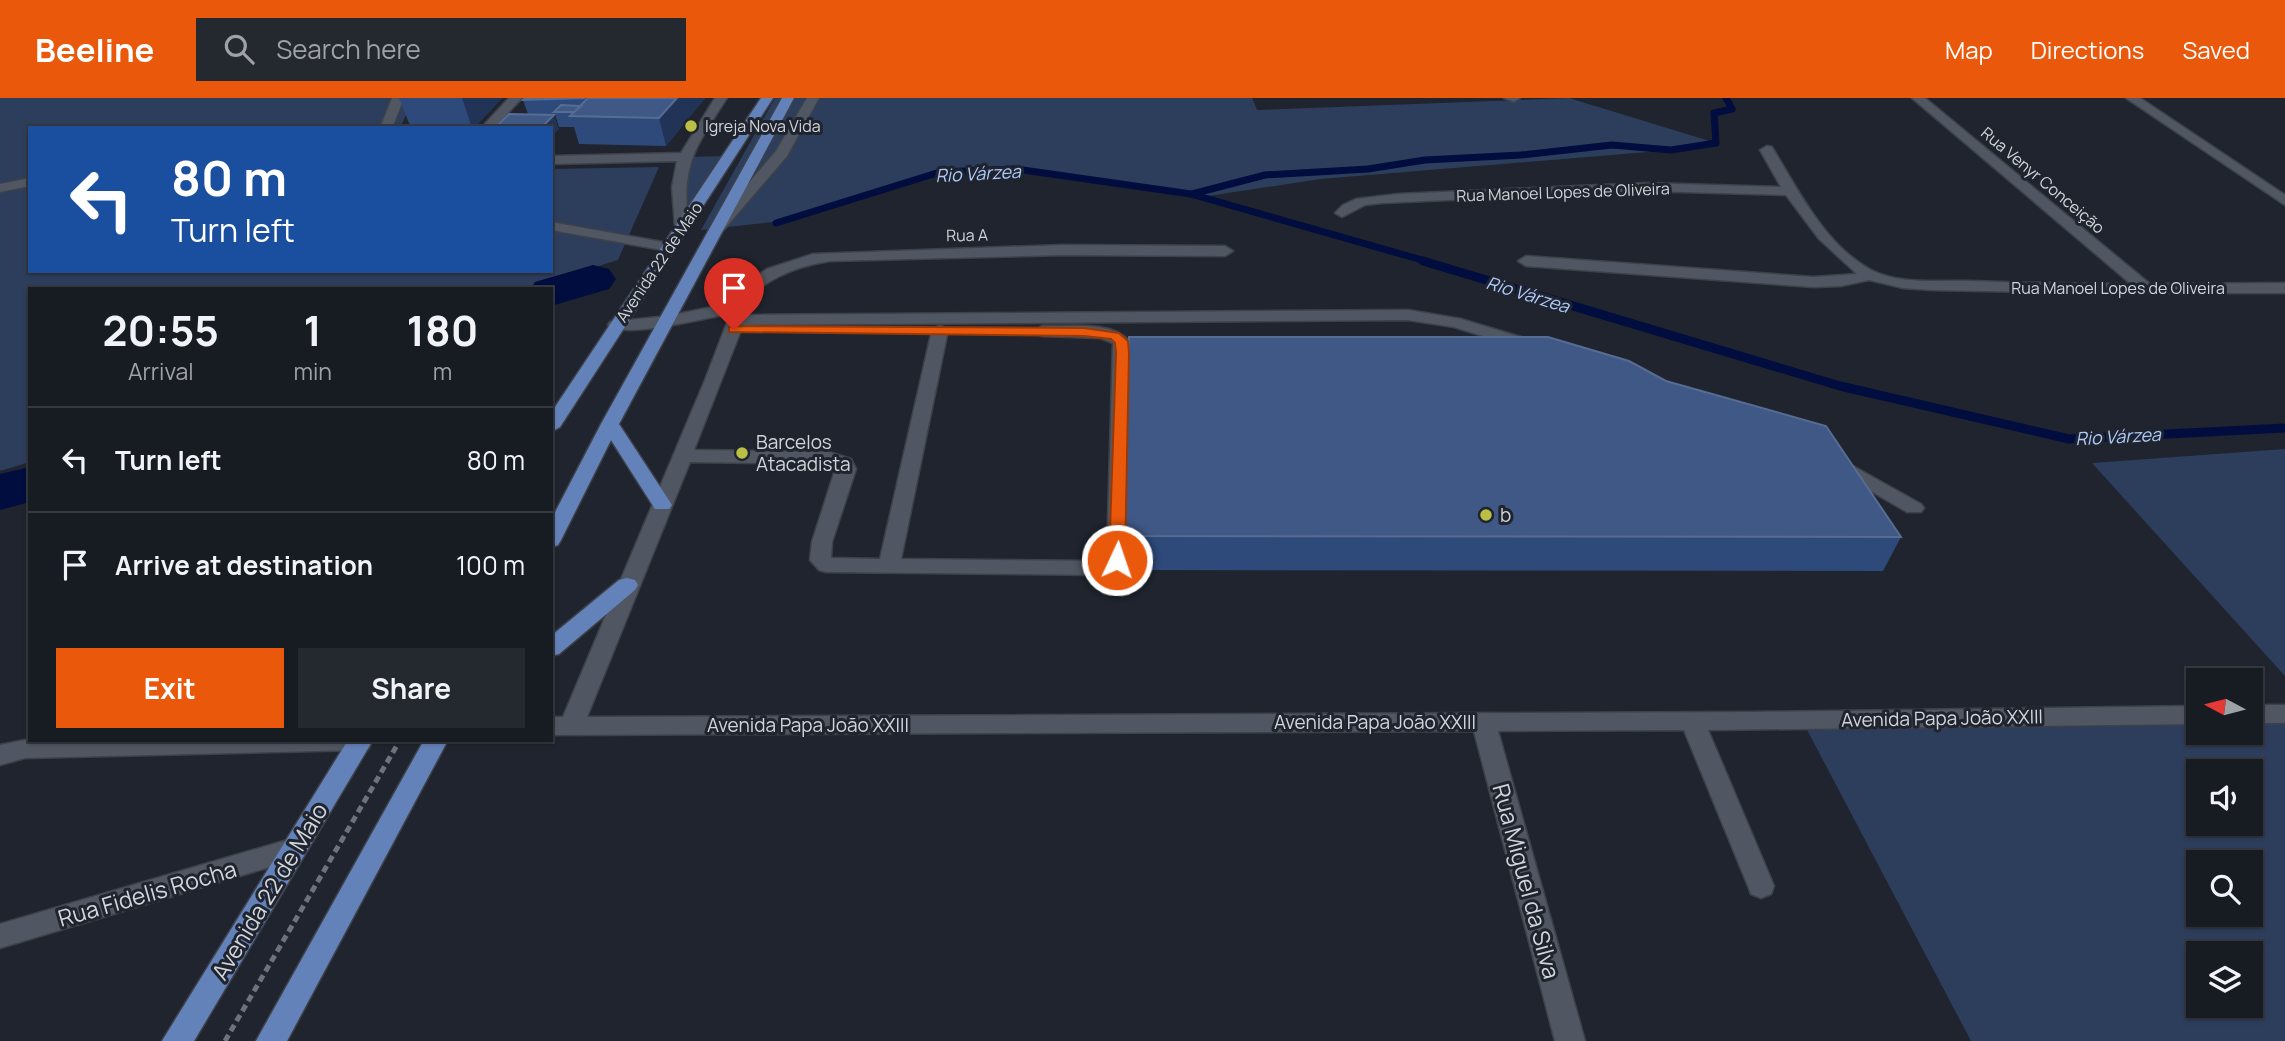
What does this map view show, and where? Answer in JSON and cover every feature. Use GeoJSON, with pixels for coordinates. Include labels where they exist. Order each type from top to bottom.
{"type":"FeatureCollection","features":[{"type":"Feature","properties":{"kind":"main road","name":"Avenida 22 de Maio"},"geometry":{"type":"LineString","coordinates":[[553,424],[767,98]]}},
{"type":"Feature","properties":{"kind":"main road","name":"Avenida 22 de Maio"},"geometry":{"type":"LineString","coordinates":[[553,536],[610,424],[788,98]]}},
{"type":"Feature","properties":{"kind":"main road"},"geometry":{"type":"LineString","coordinates":[[610,424],[662,505]]}},
{"type":"Feature","properties":{"kind":"main road"},"geometry":{"type":"LineString","coordinates":[[553,646],[627,584]]}},
{"type":"Feature","properties":{"kind":"main road","name":"Avenida 22 de Maio"},"geometry":{"type":"LineString","coordinates":[[177,1041],[360,742]]}},
{"type":"Feature","properties":{"kind":"main road"},"geometry":{"type":"LineString","coordinates":[[271,1041],[435,742]]}},
{"type":"Feature","properties":{"kind":"street"},"geometry":{"type":"LineString","coordinates":[[387,126],[398,98]]}},
{"type":"Feature","properties":{"kind":"street"},"geometry":{"type":"LineString","coordinates":[[489,126],[516,98]]}},
{"type":"Feature","properties":{"kind":"street"},"geometry":{"type":"LineString","coordinates":[[682,227],[676,191],[683,157],[721,98]]}},
{"type":"Feature","properties":{"kind":"street","name":"Avenida 22 de Maio"},"geometry":{"type":"LineString","coordinates":[[714,231],[782,153],[813,98]]}},
{"type":"Feature","properties":{"kind":"street","name":"Rua Venyr Conceição"},"geometry":{"type":"LineString","coordinates":[[1918,98],[2146,289]]}},
{"type":"Feature","properties":{"kind":"street"},"geometry":{"type":"LineString","coordinates":[[2132,98],[2285,201]]}},
{"type":"Feature","properties":{"kind":"street","name":"Rua Manoel Lopes de Oliveira"},"geometry":{"type":"LineString","coordinates":[[1767,150],[1787,191],[1846,258],[1869,275],[1888,280],[1953,285],[2146,289],[2285,288]]}},
{"type":"Feature","properties":{"kind":"street"},"geometry":{"type":"LineString","coordinates":[[553,160],[683,157]]}},
{"type":"Feature","properties":{"kind":"street"},"geometry":{"type":"LineString","coordinates":[[0,188],[28,182]]}},
{"type":"Feature","properties":{"kind":"street","name":"Rua Manoel Lopes de Oliveira"},"geometry":{"type":"LineString","coordinates":[[1342,213],[1350,205],[1361,201],[1398,198],[1647,187],[1787,191]]}},
{"type":"Feature","properties":{"kind":"street"},"geometry":{"type":"LineString","coordinates":[[553,226],[668,247]]}},
{"type":"Feature","properties":{"kind":"street","name":"Rua A"},"geometry":{"type":"LineString","coordinates":[[732,319],[744,291],[776,268],[800,260],[830,256],[1062,250],[1225,251]]}},
{"type":"Feature","properties":{"kind":"street","name":"Rua Manoel Lopes de Oliveira"},"geometry":{"type":"LineString","coordinates":[[1526,261],[1794,281],[1856,281],[1869,275]]}},
{"type":"Feature","properties":{"kind":"street"},"geometry":{"type":"LineString","coordinates":[[616,325],[732,319],[1408,315],[1461,323],[1551,352]]}},
{"type":"Feature","properties":{"kind":"street"},"geometry":{"type":"LineString","coordinates":[[683,456],[829,458],[844,463],[846,469],[822,541],[820,560],[825,565],[1101,569],[1113,565],[1117,560],[1121,341],[1114,336],[1084,332],[940,330],[732,319]]}},
{"type":"Feature","properties":{"kind":"street"},"geometry":{"type":"LineString","coordinates":[[561,726],[683,456],[732,319]]}},
{"type":"Feature","properties":{"kind":"street"},"geometry":{"type":"LineString","coordinates":[[889,567],[940,330]]}},
{"type":"Feature","properties":{"kind":"street"},"geometry":{"type":"LineString","coordinates":[[1817,453],[1914,508]]}},
{"type":"Feature","properties":{"kind":"street"},"geometry":{"type":"LineString","coordinates":[[2263,714],[2285,714]]}},
{"type":"Feature","properties":{"kind":"street","name":"Avenida Papa João XXIII"},"geometry":{"type":"LineString","coordinates":[[561,726],[1692,721],[2186,715]]}},
{"type":"Feature","properties":{"kind":"street","name":"Rua Miguel da Silva"},"geometry":{"type":"LineString","coordinates":[[1483,721],[1570,1041]]}},
{"type":"Feature","properties":{"kind":"street"},"geometry":{"type":"LineString","coordinates":[[1692,721],[1761,886]]}},
{"type":"Feature","properties":{"kind":"street"},"geometry":{"type":"LineString","coordinates":[[0,755],[38,748],[315,742]]}},
{"type":"Feature","properties":{"kind":"street","name":"Rua Fidelis Rocha"},"geometry":{"type":"LineString","coordinates":[[0,936],[295,849]]}},
{"type":"Feature","properties":{"kind":"path"},"geometry":{"type":"LineString","coordinates":[[225,1041],[399,742]]}},
{"type":"Feature","properties":{"kind":"shaded area"},"geometry":{"type":"Polygon","coordinates":[[[0,98],[414,98],[401,126],[28,126],[28,273],[553,273],[553,169],[659,167],[618,260],[531,287],[28,287],[28,463],[0,471],[0,98]]]}},
{"type":"Feature","properties":{"kind":"shaded area"},"geometry":{"type":"Polygon","coordinates":[[[775,98],[1252,98],[1257,110],[1569,98],[1716,143],[1696,148],[1321,179],[1208,196],[1016,169],[941,172],[781,221],[701,230],[775,98]]]}},
{"type":"Feature","properties":{"kind":"shaded area"},"geometry":{"type":"Polygon","coordinates":[[[728,156],[682,218],[683,157],[728,156]]]}},
{"type":"Feature","properties":{"kind":"shaded area"},"geometry":{"type":"Polygon","coordinates":[[[2285,449],[2285,676],[2092,463],[2285,449]]]}},
{"type":"Feature","properties":{"kind":"shaded area"},"geometry":{"type":"Polygon","coordinates":[[[2285,715],[2285,1041],[1971,1041],[1805,726],[2186,717],[2186,746],[2263,746],[2263,716],[2285,715]]]}},
{"type":"Feature","properties":{"kind":"building"},"geometry":{"type":"Polygon","coordinates":[[[525,98],[585,98],[523,100],[525,98]]]}},
{"type":"Feature","properties":{"kind":"building"},"geometry":{"type":"Polygon","coordinates":[[[588,98],[677,98],[659,118],[570,116],[588,98]]]}},
{"type":"Feature","properties":{"kind":"building"},"geometry":{"type":"Polygon","coordinates":[[[561,105],[581,106],[574,112],[554,112],[561,105]]]}},
{"type":"Feature","properties":{"kind":"building"},"geometry":{"type":"Polygon","coordinates":[[[509,114],[554,115],[543,126],[497,126],[509,114]]]}},
{"type":"Feature","properties":{"kind":"building","name":"b"},"geometry":{"type":"Polygon","coordinates":[[[1129,337],[1548,337],[1629,361],[1666,381],[1826,426],[1901,537],[1124,536],[1129,337]]]}},
{"type":"Feature","properties":{"kind":"waterway"},"geometry":{"type":"LineString","coordinates":[[1192,194],[1265,175],[1368,169],[1425,160],[1521,155],[1612,145],[1671,150],[1716,143],[1714,113],[1732,109],[1726,98]]}},
{"type":"Feature","properties":{"kind":"waterway","name":"Rio Várzea"},"geometry":{"type":"LineString","coordinates":[[776,223],[940,172],[1016,169],[1191,194],[1429,262]]}},
{"type":"Feature","properties":{"kind":"waterway","name":"Rio Várzea"},"geometry":{"type":"LineString","coordinates":[[1423,261],[1840,386],[2069,439],[2285,428]]}},
{"type":"Feature","properties":{"kind":"waterway","name":"Rio Várzea"},"geometry":{"type":"LineString","coordinates":[[553,291],[593,279]]}},
{"type":"Feature","properties":{"kind":"waterway","name":"Rio Várzea"},"geometry":{"type":"LineString","coordinates":[[0,492],[28,485]]}},
{"type":"Feature","properties":{"kind":"place","name":"Igreja Nova Vida"},"geometry":{"type":"Point","coordinates":[691,126]}},
{"type":"Feature","properties":{"kind":"place","name":"Barcelos Atacadista"},"geometry":{"type":"Point","coordinates":[742,453]}},
{"type":"Feature","properties":{"kind":"place","name":"b"},"geometry":{"type":"Point","coordinates":[1486,515]}},
{"type":"Feature","properties":{"kind":"route"},"geometry":{"type":"LineString","coordinates":[[734,330],[1084,332],[1114,336],[1121,341],[1122,353],[1117,560]]}}]}
